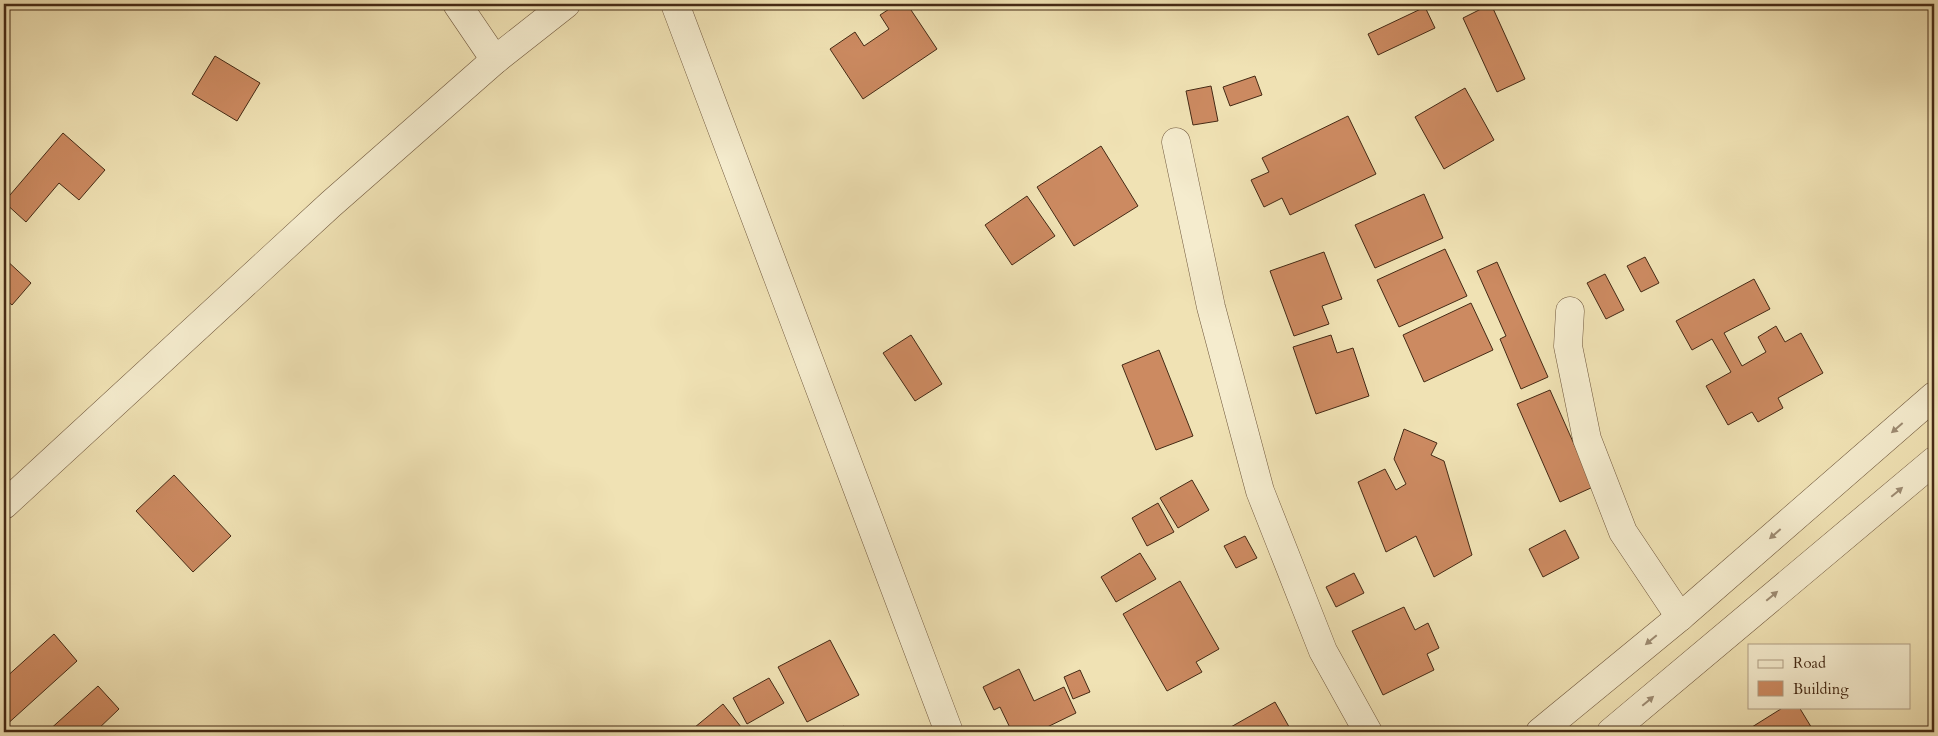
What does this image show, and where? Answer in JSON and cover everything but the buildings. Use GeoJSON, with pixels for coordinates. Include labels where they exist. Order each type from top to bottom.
{"type":"FeatureCollection","features":[{"type":"Feature","properties":{"kind":"street"},"geometry":{"type":"LineString","coordinates":[[457,4],[495,60]]}},
{"type":"Feature","properties":{"kind":"street"},"geometry":{"type":"LineString","coordinates":[[4,505],[331,204],[495,60],[566,4]]}},
{"type":"Feature","properties":{"kind":"street"},"geometry":{"type":"LineString","coordinates":[[675,4],[949,732]]}},
{"type":"Feature","properties":{"kind":"street"},"geometry":{"type":"LineString","coordinates":[[1176,142],[1211,307],[1260,491],[1323,651],[1368,732]]}},
{"type":"Feature","properties":{"kind":"street"},"geometry":{"type":"LineString","coordinates":[[1570,311],[1568,346],[1587,439],[1622,532],[1680,617]]}},
{"type":"Feature","properties":{"kind":"street"},"geometry":{"type":"LineString","coordinates":[[1540,732],[1680,617],[1934,396]]}},
{"type":"Feature","properties":{"kind":"street"},"geometry":{"type":"LineString","coordinates":[[1611,732],[1934,461]]}}]}
